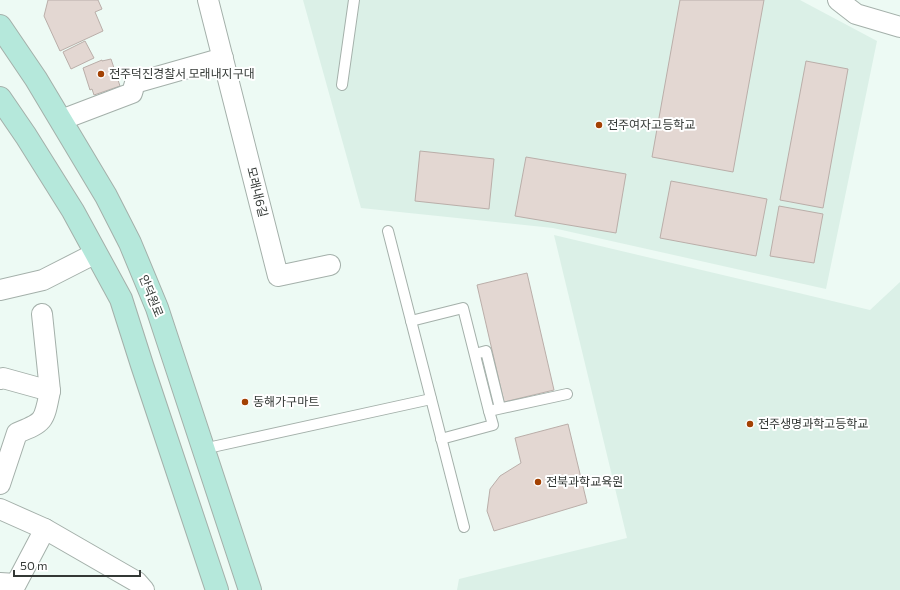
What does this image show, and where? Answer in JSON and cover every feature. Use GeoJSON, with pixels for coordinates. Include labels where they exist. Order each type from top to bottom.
{"type":"FeatureCollection","features":[{"type":"Feature","properties":{"kind":"street","name":"모래내6길"},"geometry":{"type":"LineString","coordinates":[[208,0],[278,276],[330,265]]}},
{"type":"Feature","properties":{"kind":"street"},"geometry":{"type":"LineString","coordinates":[[838,0],[856,14],[900,27]]}},
{"type":"Feature","properties":{"kind":"street","name":"안덕원로"},"geometry":{"type":"LineString","coordinates":[[0,26],[36,79],[61,120],[106,196],[130,243],[157,308],[250,590]]}},
{"type":"Feature","properties":{"kind":"street"},"geometry":{"type":"LineString","coordinates":[[61,120],[132,93],[135,83],[223,58]]}},
{"type":"Feature","properties":{"kind":"street"},"geometry":{"type":"LineString","coordinates":[[0,98],[69,204],[121,299],[216,590]]}},
{"type":"Feature","properties":{"kind":"street"},"geometry":{"type":"LineString","coordinates":[[0,290],[44,280],[96,253]]}},
{"type":"Feature","properties":{"kind":"street"},"geometry":{"type":"LineString","coordinates":[[0,484],[17,433],[36,425],[43,418],[50,391],[42,314]]}},
{"type":"Feature","properties":{"kind":"street"},"geometry":{"type":"LineString","coordinates":[[0,379],[3,378],[50,391]]}},
{"type":"Feature","properties":{"kind":"street"},"geometry":{"type":"LineString","coordinates":[[0,509],[45,528],[137,582],[144,590]]}},
{"type":"Feature","properties":{"kind":"street"},"geometry":{"type":"LineString","coordinates":[[0,583],[16,584],[45,528]]}},
{"type":"Feature","properties":{"kind":"lane"},"geometry":{"type":"LineString","coordinates":[[342,85],[354,0]]}},
{"type":"Feature","properties":{"kind":"lane"},"geometry":{"type":"LineString","coordinates":[[388,231],[464,527]]}},
{"type":"Feature","properties":{"kind":"lane"},"geometry":{"type":"LineString","coordinates":[[411,321],[463,308],[475,354],[493,425],[441,438]]}},
{"type":"Feature","properties":{"kind":"lane"},"geometry":{"type":"LineString","coordinates":[[475,354],[486,351],[500,408]]}},
{"type":"Feature","properties":{"kind":"lane"},"geometry":{"type":"LineString","coordinates":[[489,411],[567,394]]}},
{"type":"Feature","properties":{"kind":"lane"},"geometry":{"type":"LineString","coordinates":[[203,449],[431,399]]}},
{"type":"Feature","properties":{"kind":"shaded area","name":"전주여자고등학교"},"geometry":{"type":"Polygon","coordinates":[[[303,0],[800,0],[877,41],[826,289],[553,228],[361,208],[303,0]]]}},
{"type":"Feature","properties":{"kind":"shaded area","name":"전주생명과학고등학교"},"geometry":{"type":"Polygon","coordinates":[[[554,235],[870,310],[900,282],[900,590],[457,590],[459,579],[627,538],[554,235]]]}},
{"type":"Feature","properties":{"kind":"building"},"geometry":{"type":"Polygon","coordinates":[[[48,0],[98,0],[102,9],[95,12],[103,31],[60,51],[44,16],[48,0]]]}},
{"type":"Feature","properties":{"kind":"building"},"geometry":{"type":"Polygon","coordinates":[[[680,0],[764,0],[733,172],[652,157],[680,0]]]}},
{"type":"Feature","properties":{"kind":"building"},"geometry":{"type":"Polygon","coordinates":[[[85,41],[94,58],[71,69],[63,52],[85,41]]]}},
{"type":"Feature","properties":{"kind":"building","name":"전주덕진경찰서 모래내지구대"},"geometry":{"type":"Polygon","coordinates":[[[111,59],[120,86],[94,95],[92,89],[90,90],[83,68],[102,60],[111,59]]]}},
{"type":"Feature","properties":{"kind":"building"},"geometry":{"type":"Polygon","coordinates":[[[806,61],[848,69],[823,208],[780,200],[806,61]]]}},
{"type":"Feature","properties":{"kind":"building"},"geometry":{"type":"Polygon","coordinates":[[[420,151],[494,159],[489,209],[415,201],[420,151]]]}},
{"type":"Feature","properties":{"kind":"building"},"geometry":{"type":"Polygon","coordinates":[[[526,157],[626,174],[616,233],[515,216],[526,157]]]}},
{"type":"Feature","properties":{"kind":"building"},"geometry":{"type":"Polygon","coordinates":[[[671,181],[767,199],[756,256],[660,238],[671,181]]]}},
{"type":"Feature","properties":{"kind":"building"},"geometry":{"type":"Polygon","coordinates":[[[779,206],[823,214],[814,263],[770,256],[779,206]]]}},
{"type":"Feature","properties":{"kind":"building"},"geometry":{"type":"Polygon","coordinates":[[[527,273],[554,390],[504,402],[477,285],[527,273]]]}},
{"type":"Feature","properties":{"kind":"building","name":"전북과학교육원"},"geometry":{"type":"Polygon","coordinates":[[[568,424],[587,503],[494,531],[487,511],[490,489],[500,476],[521,463],[515,438],[568,424]]]}},
{"type":"Feature","properties":{"kind":"place","name":"전주덕진경찰서 모래내지구대"},"geometry":{"type":"Point","coordinates":[101,74]}},
{"type":"Feature","properties":{"kind":"place","name":"전주여자고등학교"},"geometry":{"type":"Point","coordinates":[599,125]}},
{"type":"Feature","properties":{"kind":"place","name":"동해가구마트"},"geometry":{"type":"Point","coordinates":[245,402]}},
{"type":"Feature","properties":{"kind":"place","name":"전주생명과학고등학교"},"geometry":{"type":"Point","coordinates":[750,424]}},
{"type":"Feature","properties":{"kind":"place","name":"전북과학교육원"},"geometry":{"type":"Point","coordinates":[538,482]}}]}
